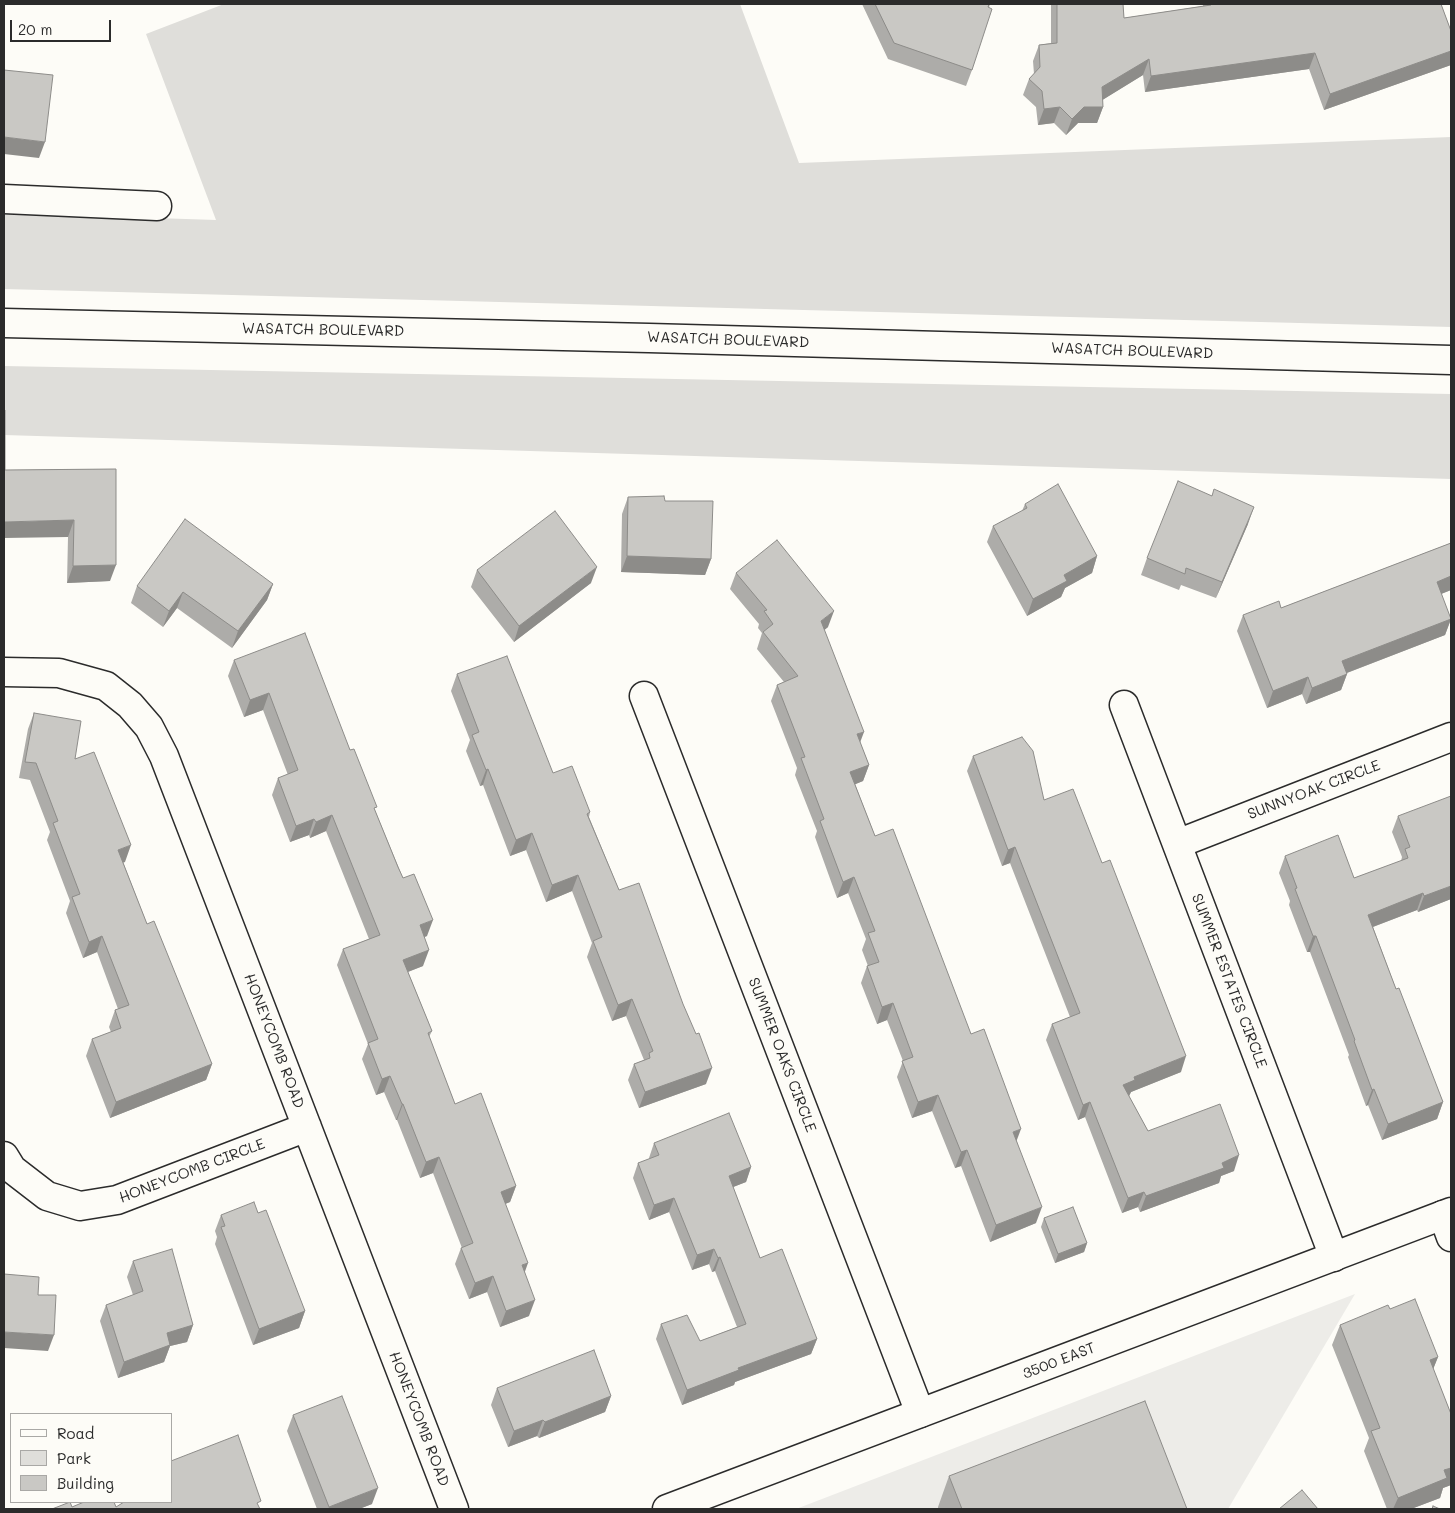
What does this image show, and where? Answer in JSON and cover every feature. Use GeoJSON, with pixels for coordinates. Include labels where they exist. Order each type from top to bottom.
{"type":"FeatureCollection","features":[{"type":"Feature","properties":{"kind":"street"},"geometry":{"type":"LineString","coordinates":[[4,199],[157,206]]}},
{"type":"Feature","properties":{"kind":"street","name":"WASATCH BOULEVARD"},"geometry":{"type":"LineString","coordinates":[[4,323],[669,338],[1451,360]]}},
{"type":"Feature","properties":{"kind":"street","name":"HONEYCOMB ROAD"},"geometry":{"type":"LineString","coordinates":[[4,672],[59,673],[106,686],[130,705],[148,728],[164,756],[454,1509]]}},
{"type":"Feature","properties":{"kind":"street","name":"SUMMER OAKS CIRCLE"},"geometry":{"type":"LineString","coordinates":[[644,696],[920,1413]]}},
{"type":"Feature","properties":{"kind":"street","name":"SUMMER ESTATES CIRCLE"},"geometry":{"type":"LineString","coordinates":[[1124,705],[1334,1256]]}},
{"type":"Feature","properties":{"kind":"street","name":"SUNNYOAK CIRCLE"},"geometry":{"type":"LineString","coordinates":[[1177,844],[1451,737]]}},
{"type":"Feature","properties":{"kind":"street","name":"HONEYCOMB CIRCLE"},"geometry":{"type":"LineString","coordinates":[[4,1156],[12,1169],[47,1196],[80,1206],[118,1200],[307,1127]]}},
{"type":"Feature","properties":{"kind":"street","name":"3500 EAST"},"geometry":{"type":"LineString","coordinates":[[667,1509],[1334,1256],[1448,1221]]}},
{"type":"Feature","properties":{"kind":"shaded area"},"geometry":{"type":"Polygon","coordinates":[[[1355,1294],[1228,1509],[796,1509],[1355,1294]]]}},
{"type":"Feature","properties":{"kind":"green space"},"geometry":{"type":"Polygon","coordinates":[[[224,4],[740,4],[799,163],[1451,137],[1451,327],[4,289],[4,213],[216,220],[146,34],[224,4]]]}},
{"type":"Feature","properties":{"kind":"green space"},"geometry":{"type":"Polygon","coordinates":[[[4,366],[1451,394],[1451,479],[4,435],[4,366]]]}},
{"type":"Feature","properties":{"kind":"building"},"geometry":{"type":"Polygon","coordinates":[[[875,4],[989,4],[988,7],[992,9],[972,70],[894,43],[875,4]]]}},
{"type":"Feature","properties":{"kind":"building"},"geometry":{"type":"Polygon","coordinates":[[[1057,4],[1123,4],[1124,18],[1211,4],[1441,4],[1451,31],[1451,51],[1330,94],[1315,53],[1151,76],[1149,59],[1102,87],[1103,107],[1084,107],[1072,119],[1060,107],[1044,109],[1042,91],[1029,79],[1040,67],[1039,45],[1057,43],[1057,4]]]}},
{"type":"Feature","properties":{"kind":"building"},"geometry":{"type":"Polygon","coordinates":[[[4,70],[53,75],[45,142],[4,137],[4,70]]]}},
{"type":"Feature","properties":{"kind":"building"},"geometry":{"type":"Polygon","coordinates":[[[4,410],[5,470],[116,469],[116,565],[73,566],[74,520],[4,522],[4,410]]]}},
{"type":"Feature","properties":{"kind":"building"},"geometry":{"type":"Polygon","coordinates":[[[1178,481],[1212,496],[1214,489],[1254,507],[1222,582],[1186,568],[1185,574],[1147,558],[1178,481]]]}},
{"type":"Feature","properties":{"kind":"building"},"geometry":{"type":"Polygon","coordinates":[[[1058,484],[1097,556],[1064,575],[1067,581],[1033,599],[993,526],[1027,508],[1025,504],[1058,484]]]}},
{"type":"Feature","properties":{"kind":"building"},"geometry":{"type":"Polygon","coordinates":[[[664,496],[665,501],[713,501],[711,559],[627,556],[628,497],[664,496]]]}},
{"type":"Feature","properties":{"kind":"building"},"geometry":{"type":"Polygon","coordinates":[[[555,511],[597,567],[519,626],[477,570],[555,511]]]}},
{"type":"Feature","properties":{"kind":"building"},"geometry":{"type":"Polygon","coordinates":[[[185,519],[273,584],[238,631],[183,592],[169,611],[137,586],[185,519]]]}},
{"type":"Feature","properties":{"kind":"building"},"geometry":{"type":"Polygon","coordinates":[[[777,540],[834,611],[821,621],[864,732],[857,734],[869,765],[850,772],[875,836],[893,829],[971,1034],[984,1029],[1021,1129],[1013,1132],[1042,1207],[996,1225],[967,1150],[961,1152],[938,1095],[918,1102],[902,1061],[913,1057],[893,1003],[882,1007],[867,966],[879,962],[868,933],[875,931],[854,877],[843,882],[820,821],[824,819],[801,758],[805,757],[777,685],[798,676],[763,632],[773,624],[764,611],[767,610],[736,573],[777,540]]]}},
{"type":"Feature","properties":{"kind":"building"},"geometry":{"type":"Polygon","coordinates":[[[1451,543],[1451,576],[1437,582],[1451,619],[1342,661],[1347,674],[1312,688],[1308,677],[1273,691],[1243,615],[1279,601],[1281,608],[1451,543]]]}},
{"type":"Feature","properties":{"kind":"building"},"geometry":{"type":"Polygon","coordinates":[[[305,633],[350,750],[354,749],[377,807],[374,808],[398,867],[403,878],[414,874],[433,920],[420,925],[429,950],[403,960],[432,1031],[428,1033],[455,1104],[481,1093],[516,1186],[501,1192],[528,1263],[522,1265],[535,1300],[506,1311],[493,1276],[475,1283],[461,1248],[473,1243],[439,1157],[426,1162],[390,1076],[382,1079],[368,1043],[378,1039],[343,949],[380,935],[332,815],[316,822],[314,819],[296,826],[278,778],[298,770],[269,693],[250,700],[234,660],[305,633]]]}},
{"type":"Feature","properties":{"kind":"building"},"geometry":{"type":"Polygon","coordinates":[[[507,656],[553,773],[572,766],[590,812],[587,814],[619,890],[639,883],[683,1004],[696,1034],[699,1033],[712,1068],[645,1092],[634,1064],[650,1058],[649,1053],[653,1051],[632,999],[618,1005],[593,941],[602,937],[578,875],[552,885],[532,833],[516,840],[488,769],[486,770],[472,735],[479,732],[457,674],[507,656]]]}},
{"type":"Feature","properties":{"kind":"building"},"geometry":{"type":"Polygon","coordinates":[[[34,713],[81,721],[75,759],[94,752],[131,845],[118,850],[147,924],[154,921],[212,1064],[116,1102],[92,1039],[121,1028],[115,1010],[129,1005],[102,936],[89,942],[72,897],[80,894],[53,823],[58,821],[36,763],[25,762],[34,713]]]}},
{"type":"Feature","properties":{"kind":"building"},"geometry":{"type":"Polygon","coordinates":[[[1022,737],[1033,751],[1044,800],[1073,789],[1102,863],[1110,860],[1186,1056],[1134,1077],[1135,1080],[1123,1085],[1148,1131],[1220,1104],[1239,1155],[1222,1163],[1224,1168],[1146,1196],[1144,1192],[1128,1198],[1090,1102],[1083,1105],[1052,1024],[1080,1013],[1015,847],[1008,850],[973,756],[1022,737]]]}},
{"type":"Feature","properties":{"kind":"building"},"geometry":{"type":"Polygon","coordinates":[[[1451,796],[1451,886],[1424,896],[1423,893],[1368,915],[1396,989],[1399,988],[1443,1102],[1388,1124],[1374,1089],[1372,1090],[1316,936],[1313,936],[1295,889],[1297,888],[1285,856],[1338,835],[1354,878],[1408,858],[1405,849],[1410,847],[1398,816],[1451,796]]]}},
{"type":"Feature","properties":{"kind":"building"},"geometry":{"type":"Polygon","coordinates":[[[729,1113],[751,1167],[729,1176],[760,1258],[782,1249],[817,1339],[738,1368],[739,1370],[687,1390],[661,1324],[687,1315],[700,1341],[746,1324],[720,1257],[718,1258],[714,1249],[697,1255],[674,1198],[654,1205],[638,1163],[659,1155],[654,1143],[729,1113]]]}},
{"type":"Feature","properties":{"kind":"building"},"geometry":{"type":"Polygon","coordinates":[[[254,1202],[258,1213],[266,1210],[305,1311],[259,1329],[221,1227],[225,1226],[221,1215],[254,1202]]]}},
{"type":"Feature","properties":{"kind":"building"},"geometry":{"type":"Polygon","coordinates":[[[1073,1207],[1087,1243],[1058,1254],[1044,1218],[1073,1207]]]}},
{"type":"Feature","properties":{"kind":"building"},"geometry":{"type":"Polygon","coordinates":[[[172,1249],[193,1325],[167,1333],[170,1345],[124,1362],[106,1305],[143,1291],[133,1261],[172,1249]]]}},
{"type":"Feature","properties":{"kind":"building"},"geometry":{"type":"Polygon","coordinates":[[[4,1274],[39,1277],[38,1295],[56,1295],[54,1335],[4,1332],[4,1274]]]}},
{"type":"Feature","properties":{"kind":"building"},"geometry":{"type":"Polygon","coordinates":[[[1415,1299],[1438,1357],[1430,1360],[1451,1414],[1451,1468],[1444,1470],[1447,1478],[1398,1498],[1371,1431],[1380,1428],[1340,1325],[1388,1305],[1390,1309],[1415,1299]]]}},
{"type":"Feature","properties":{"kind":"building"},"geometry":{"type":"Polygon","coordinates":[[[594,1350],[611,1396],[545,1422],[543,1420],[514,1431],[497,1388],[594,1350]]]}},
{"type":"Feature","properties":{"kind":"building"},"geometry":{"type":"Polygon","coordinates":[[[342,1396],[378,1488],[329,1507],[293,1415],[342,1396]]]}},
{"type":"Feature","properties":{"kind":"building"},"geometry":{"type":"Polygon","coordinates":[[[1145,1401],[1187,1509],[962,1509],[949,1476],[1145,1401]]]}},
{"type":"Feature","properties":{"kind":"building"},"geometry":{"type":"Polygon","coordinates":[[[238,1435],[261,1501],[257,1503],[260,1509],[52,1509],[67,1503],[70,1503],[72,1507],[82,1503],[114,1503],[116,1507],[122,1503],[172,1503],[172,1461],[238,1435]]]}},
{"type":"Feature","properties":{"kind":"building"},"geometry":{"type":"Polygon","coordinates":[[[1302,1490],[1318,1509],[1279,1509],[1302,1490]]]}}]}
